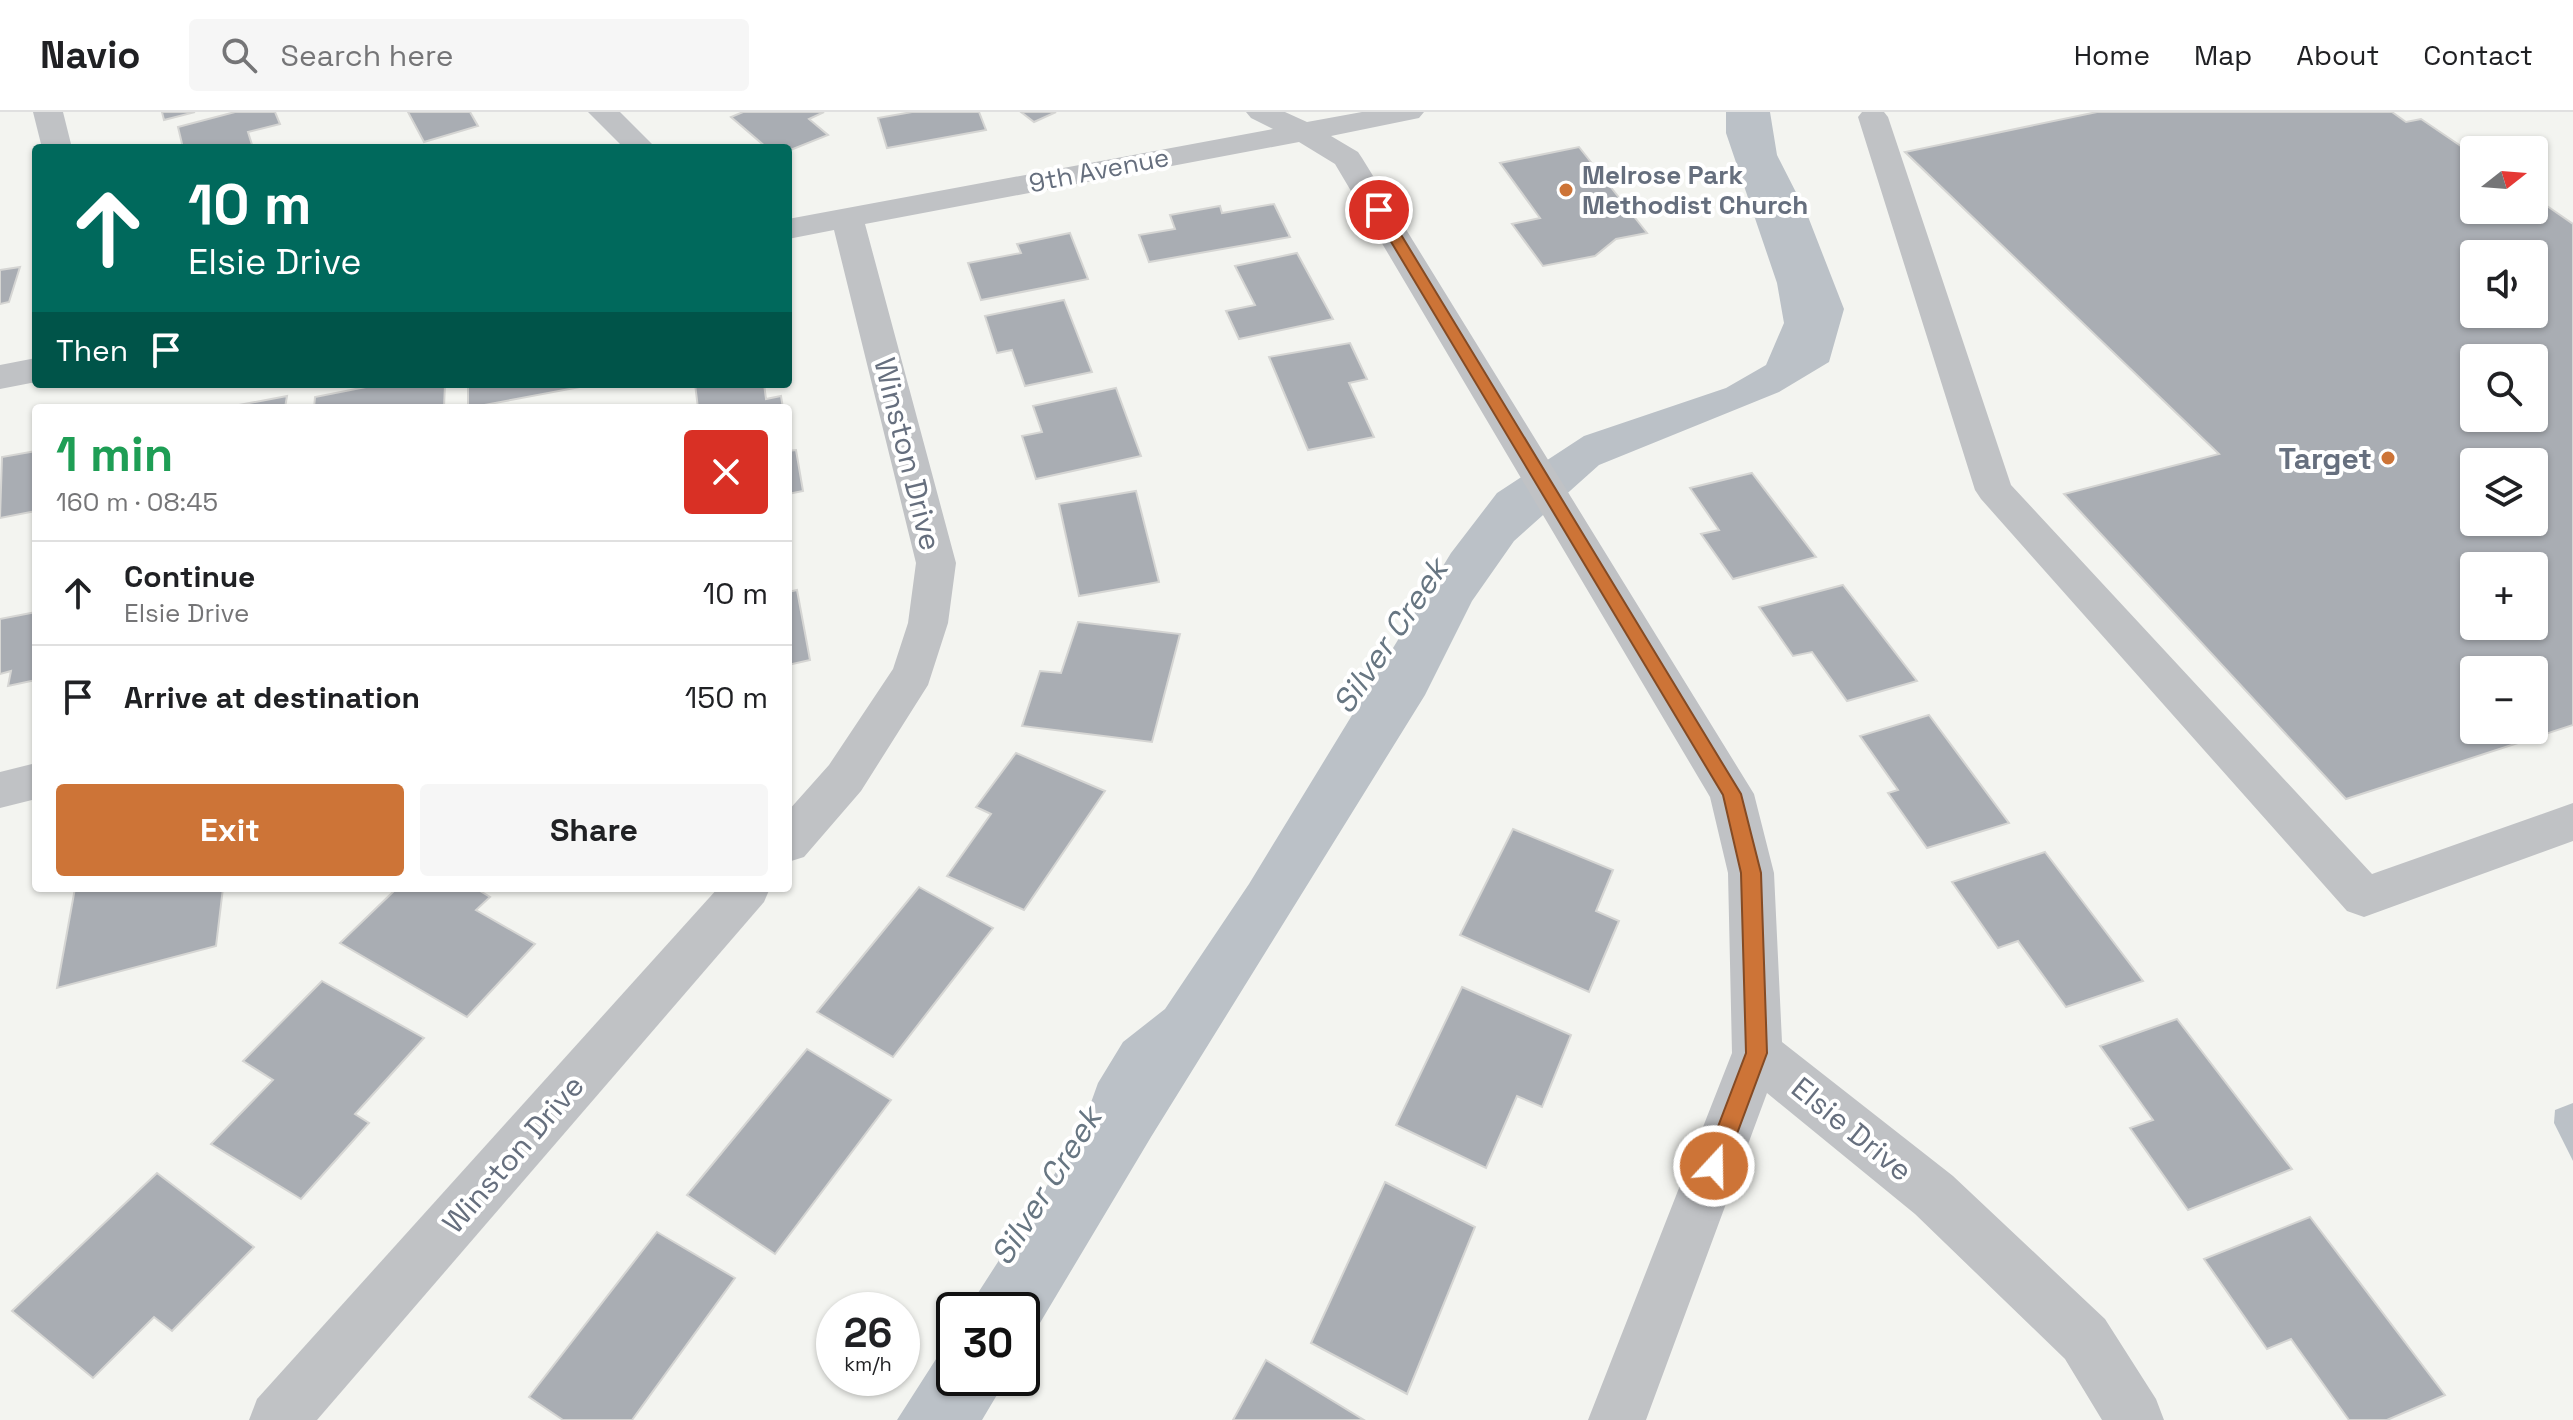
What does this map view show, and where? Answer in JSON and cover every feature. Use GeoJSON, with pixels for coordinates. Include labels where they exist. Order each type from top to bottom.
{"type":"FeatureCollection","features":[{"type":"Feature","properties":{"kind":"street"},"geometry":{"type":"LineString","coordinates":[[48,112],[56,144]]}},
{"type":"Feature","properties":{"kind":"street"},"geometry":{"type":"LineString","coordinates":[[603,112],[637,144]]}},
{"type":"Feature","properties":{"kind":"street"},"geometry":{"type":"LineString","coordinates":[[1261,112],[1304,132],[1347,158],[1732,794],[1751,873],[1757,1053],[1617,1420]]}},
{"type":"Feature","properties":{"kind":"street","name":"9th Avenue"},"geometry":{"type":"LineString","coordinates":[[792,228],[1409,112]]}},
{"type":"Feature","properties":{"kind":"street"},"geometry":{"type":"LineString","coordinates":[[1879,114],[1994,490],[2364,897],[2573,822]]}},
{"type":"Feature","properties":{"kind":"street","name":"Winston Drive"},"geometry":{"type":"LineString","coordinates":[[792,838],[845,778],[913,673],[928,623],[936,563],[847,218]]}},
{"type":"Feature","properties":{"kind":"street"},"geometry":{"type":"LineString","coordinates":[[0,377],[32,371]]}},
{"type":"Feature","properties":{"kind":"street"},"geometry":{"type":"LineString","coordinates":[[0,790],[32,782]]}},
{"type":"Feature","properties":{"kind":"street","name":"Winston Drive"},"geometry":{"type":"LineString","coordinates":[[278,1420],[740,892]]}},
{"type":"Feature","properties":{"kind":"street","name":"Elsie Drive"},"geometry":{"type":"LineString","coordinates":[[1757,1053],[1934,1195],[2085,1339],[2135,1420]]}},
{"type":"Feature","properties":{"kind":"shaded area"},"geometry":{"type":"Polygon","coordinates":[[[1726,112],[1770,112],[1777,155],[1807,214],[1844,309],[1829,362],[1779,392],[1599,465],[1514,541],[1472,601],[1425,695],[1151,1137],[1040,1323],[1040,1292],[979,1292],[1079,1136],[1098,1083],[1123,1042],[1165,1009],[1249,884],[1451,553],[1497,493],[1584,436],[1726,388],[1766,365],[1784,323],[1777,283],[1726,133],[1726,112]]]}},
{"type":"Feature","properties":{"kind":"shaded area"},"geometry":{"type":"Polygon","coordinates":[[[2573,1103],[2573,1161],[2554,1123],[2555,1110],[2573,1103]]]}},
{"type":"Feature","properties":{"kind":"shaded area"},"geometry":{"type":"Polygon","coordinates":[[[936,1359],[936,1396],[996,1396],[982,1420],[897,1420],[912,1396],[920,1396],[920,1384],[936,1359]]]}},
{"type":"Feature","properties":{"kind":"building"},"geometry":{"type":"Polygon","coordinates":[[[162,112],[195,112],[164,120],[162,112]]]}},
{"type":"Feature","properties":{"kind":"building"},"geometry":{"type":"Polygon","coordinates":[[[235,112],[275,112],[280,124],[248,132],[252,144],[182,144],[178,127],[235,112]]]}},
{"type":"Feature","properties":{"kind":"building"},"geometry":{"type":"Polygon","coordinates":[[[408,112],[470,112],[478,126],[424,142],[408,112]]]}},
{"type":"Feature","properties":{"kind":"building"},"geometry":{"type":"Polygon","coordinates":[[[743,112],[824,112],[809,119],[828,135],[792,149],[792,144],[762,144],[731,117],[743,112]]]}},
{"type":"Feature","properties":{"kind":"building"},"geometry":{"type":"Polygon","coordinates":[[[912,112],[979,112],[986,130],[887,148],[878,118],[912,112]]]}},
{"type":"Feature","properties":{"kind":"building"},"geometry":{"type":"Polygon","coordinates":[[[1021,112],[1056,112],[1034,122],[1021,112]]]}},
{"type":"Feature","properties":{"kind":"building","name":"Target"},"geometry":{"type":"Polygon","coordinates":[[[2097,112],[2392,112],[2406,122],[2421,119],[2460,145],[2460,224],[2548,224],[2548,207],[2573,224],[2573,725],[2548,733],[2548,656],[2460,656],[2460,744],[2515,744],[2346,799],[2064,494],[2219,454],[1905,152],[2097,112]]]}},
{"type":"Feature","properties":{"kind":"building","name":"Melrose Park Methodist Church"},"geometry":{"type":"Polygon","coordinates":[[[1579,147],[1647,233],[1616,239],[1595,256],[1543,266],[1512,224],[1540,218],[1500,163],[1579,147]]]}},
{"type":"Feature","properties":{"kind":"building"},"geometry":{"type":"Polygon","coordinates":[[[1274,204],[1290,237],[1149,262],[1139,235],[1175,229],[1170,215],[1220,206],[1222,213],[1274,204]]]}},
{"type":"Feature","properties":{"kind":"building"},"geometry":{"type":"Polygon","coordinates":[[[1070,233],[1088,279],[981,300],[968,263],[1021,253],[1017,244],[1070,233]]]}},
{"type":"Feature","properties":{"kind":"building"},"geometry":{"type":"Polygon","coordinates":[[[1297,253],[1333,319],[1239,339],[1226,311],[1255,305],[1235,266],[1297,253]]]}},
{"type":"Feature","properties":{"kind":"building"},"geometry":{"type":"Polygon","coordinates":[[[20,267],[9,302],[0,304],[0,270],[20,267]]]}},
{"type":"Feature","properties":{"kind":"building"},"geometry":{"type":"Polygon","coordinates":[[[1064,300],[1092,372],[1025,386],[1012,350],[997,353],[985,316],[1064,300]]]}},
{"type":"Feature","properties":{"kind":"building"},"geometry":{"type":"Polygon","coordinates":[[[1350,343],[1367,379],[1349,383],[1374,437],[1308,450],[1269,357],[1350,343]]]}},
{"type":"Feature","properties":{"kind":"building"},"geometry":{"type":"Polygon","coordinates":[[[361,388],[445,388],[444,404],[314,404],[315,397],[361,388]]]}},
{"type":"Feature","properties":{"kind":"building"},"geometry":{"type":"Polygon","coordinates":[[[468,388],[575,388],[489,404],[468,404],[468,388]]]}},
{"type":"Feature","properties":{"kind":"building"},"geometry":{"type":"Polygon","coordinates":[[[696,388],[765,388],[766,399],[781,396],[782,404],[698,404],[696,388]]]}},
{"type":"Feature","properties":{"kind":"building"},"geometry":{"type":"Polygon","coordinates":[[[1116,388],[1141,456],[1036,479],[1022,436],[1042,432],[1033,406],[1116,388]]]}},
{"type":"Feature","properties":{"kind":"building"},"geometry":{"type":"Polygon","coordinates":[[[287,396],[286,404],[244,404],[287,396]]]}},
{"type":"Feature","properties":{"kind":"building"},"geometry":{"type":"Polygon","coordinates":[[[792,450],[796,450],[803,491],[792,493],[792,450]]]}},
{"type":"Feature","properties":{"kind":"building"},"geometry":{"type":"Polygon","coordinates":[[[32,452],[32,512],[0,518],[2,457],[32,452]]]}},
{"type":"Feature","properties":{"kind":"building"},"geometry":{"type":"Polygon","coordinates":[[[1752,473],[1816,557],[1733,579],[1701,534],[1719,530],[1690,488],[1752,473]]]}},
{"type":"Feature","properties":{"kind":"building"},"geometry":{"type":"Polygon","coordinates":[[[1136,491],[1159,582],[1079,596],[1059,504],[1136,491]]]}},
{"type":"Feature","properties":{"kind":"building"},"geometry":{"type":"Polygon","coordinates":[[[1843,585],[1917,681],[1847,701],[1812,652],[1793,656],[1759,607],[1843,585]]]}},
{"type":"Feature","properties":{"kind":"building"},"geometry":{"type":"Polygon","coordinates":[[[797,590],[810,660],[792,664],[792,591],[797,590]]]}},
{"type":"Feature","properties":{"kind":"building"},"geometry":{"type":"Polygon","coordinates":[[[32,613],[32,681],[8,686],[11,671],[0,674],[0,619],[32,613]]]}},
{"type":"Feature","properties":{"kind":"building"},"geometry":{"type":"Polygon","coordinates":[[[1078,622],[1180,634],[1152,742],[1022,726],[1040,671],[1061,673],[1078,622]]]}},
{"type":"Feature","properties":{"kind":"building"},"geometry":{"type":"Polygon","coordinates":[[[1929,715],[2009,823],[1927,848],[1888,793],[1898,790],[1860,736],[1929,715]]]}},
{"type":"Feature","properties":{"kind":"building"},"geometry":{"type":"Polygon","coordinates":[[[1016,753],[1105,791],[1024,910],[947,876],[991,814],[976,807],[1016,753]]]}},
{"type":"Feature","properties":{"kind":"building"},"geometry":{"type":"Polygon","coordinates":[[[1513,829],[1613,870],[1596,911],[1619,921],[1589,992],[1460,935],[1513,829]]]}},
{"type":"Feature","properties":{"kind":"building"},"geometry":{"type":"Polygon","coordinates":[[[2045,852],[2143,981],[2066,1007],[2018,941],[1998,948],[1952,882],[2045,852]]]}},
{"type":"Feature","properties":{"kind":"building"},"geometry":{"type":"Polygon","coordinates":[[[919,887],[993,928],[893,1057],[817,1012],[919,887]]]}},
{"type":"Feature","properties":{"kind":"building"},"geometry":{"type":"Polygon","coordinates":[[[74,892],[223,892],[216,946],[57,988],[74,892]]]}},
{"type":"Feature","properties":{"kind":"building"},"geometry":{"type":"Polygon","coordinates":[[[393,892],[482,892],[490,897],[476,910],[535,944],[467,1017],[340,943],[393,892]]]}},
{"type":"Feature","properties":{"kind":"building"},"geometry":{"type":"Polygon","coordinates":[[[322,981],[424,1038],[355,1114],[369,1123],[301,1199],[211,1144],[273,1080],[243,1061],[322,981]]]}},
{"type":"Feature","properties":{"kind":"building"},"geometry":{"type":"Polygon","coordinates":[[[1462,987],[1571,1035],[1542,1107],[1517,1096],[1486,1168],[1396,1125],[1462,987]]]}},
{"type":"Feature","properties":{"kind":"building"},"geometry":{"type":"Polygon","coordinates":[[[2177,1019],[2292,1169],[2188,1210],[2130,1128],[2153,1120],[2100,1046],[2177,1019]]]}},
{"type":"Feature","properties":{"kind":"building"},"geometry":{"type":"Polygon","coordinates":[[[807,1049],[891,1100],[775,1254],[687,1195],[807,1049]]]}},
{"type":"Feature","properties":{"kind":"building"},"geometry":{"type":"Polygon","coordinates":[[[157,1173],[254,1247],[172,1331],[154,1317],[93,1378],[12,1311],[157,1173]]]}},
{"type":"Feature","properties":{"kind":"building"},"geometry":{"type":"Polygon","coordinates":[[[1385,1182],[1475,1227],[1407,1394],[1311,1343],[1385,1182]]]}},
{"type":"Feature","properties":{"kind":"building"},"geometry":{"type":"Polygon","coordinates":[[[2310,1217],[2445,1395],[2387,1420],[2349,1420],[2291,1339],[2267,1349],[2204,1259],[2310,1217]]]}},
{"type":"Feature","properties":{"kind":"building"},"geometry":{"type":"Polygon","coordinates":[[[657,1232],[735,1278],[632,1420],[563,1420],[529,1397],[657,1232]]]}},
{"type":"Feature","properties":{"kind":"building"},"geometry":{"type":"Polygon","coordinates":[[[1266,1360],[1364,1420],[1233,1420],[1266,1360]]]}},
{"type":"Feature","properties":{"kind":"place","name":"Melrose Park Methodist Church"},"geometry":{"type":"Point","coordinates":[1566,190]}},
{"type":"Feature","properties":{"kind":"place","name":"Target"},"geometry":{"type":"Point","coordinates":[2388,458]}},
{"type":"Feature","properties":{"kind":"route"},"geometry":{"type":"LineString","coordinates":[[1379,210],[1732,794],[1751,873],[1757,1053],[1714,1166]]}},
{"type":"Feature","properties":{"kind":"water label","name":"Silver Creek"},"geometry":{"type":"Point","coordinates":[1390,636]}},
{"type":"Feature","properties":{"kind":"water label","name":"Silver Creek"},"geometry":{"type":"Point","coordinates":[1046,1186]}}]}
